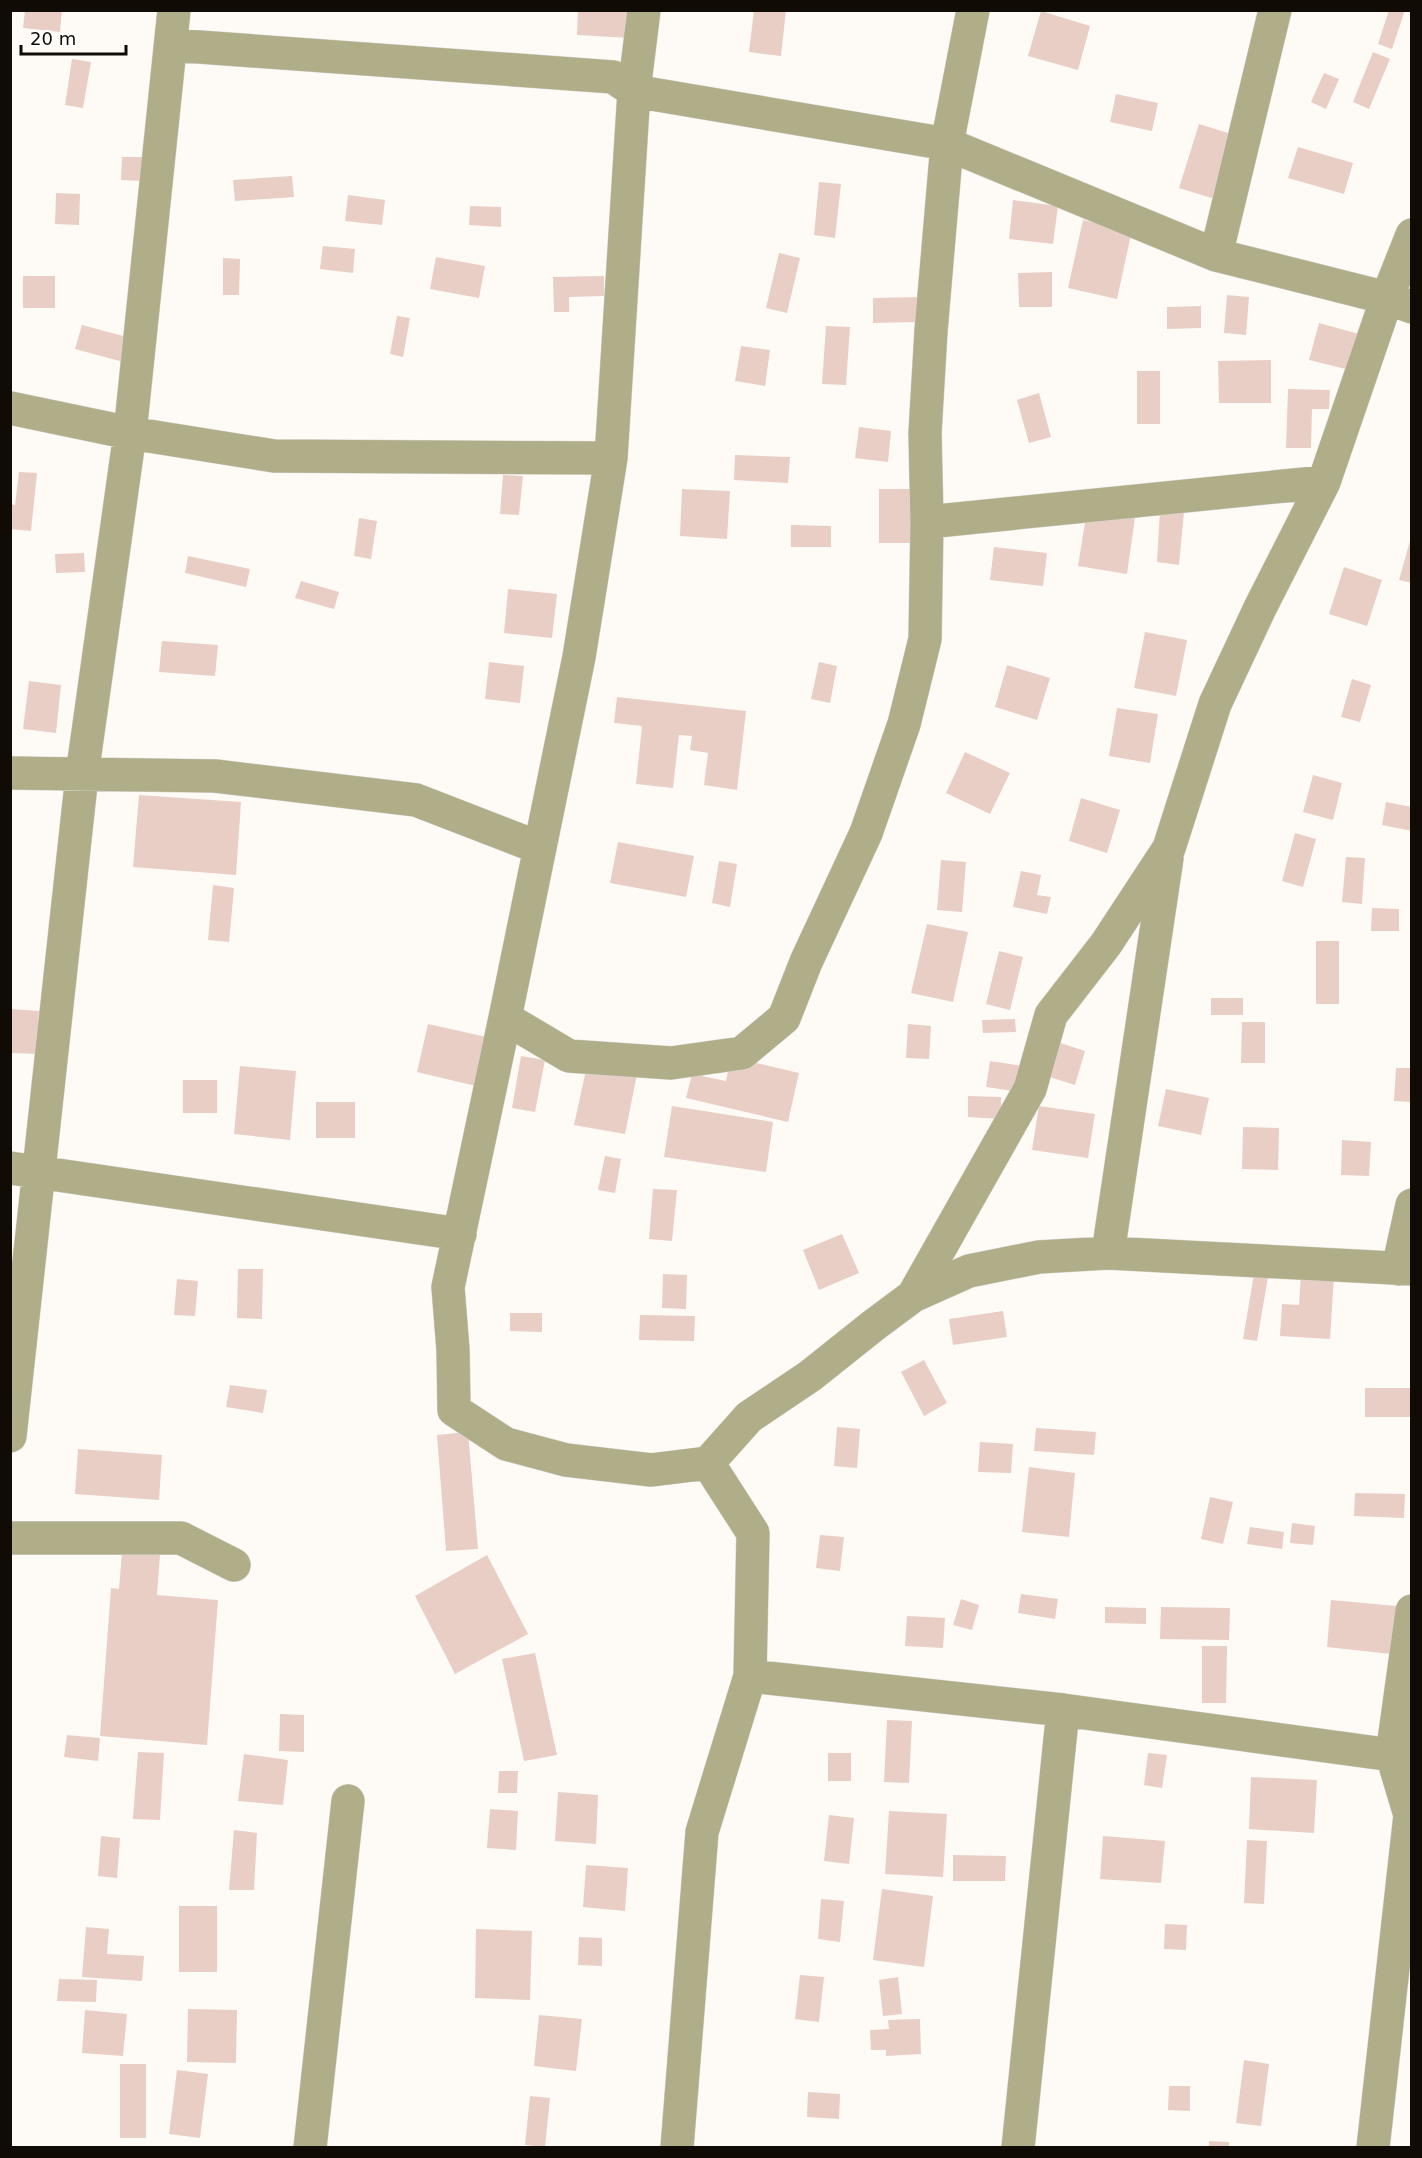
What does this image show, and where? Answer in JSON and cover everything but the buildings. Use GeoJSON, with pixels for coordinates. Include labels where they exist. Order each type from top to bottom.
{"type":"FeatureCollection","features":[{"type":"Feature","properties":{"kind":"street"},"geometry":{"type":"LineString","coordinates":[[10,1436],[24,1170],[130,432],[174,10]]}},
{"type":"Feature","properties":{"kind":"street"},"geometry":{"type":"LineString","coordinates":[[644,10],[634,91],[611,458],[579,657],[448,1287],[453,1350],[454,1410],[506,1444],[566,1461],[651,1470],[708,1463],[749,1417],[810,1376],[874,1324],[914,1296],[969,1271],[1039,1257],[1108,1253],[1405,1269],[1412,1205]]}},
{"type":"Feature","properties":{"kind":"street"},"geometry":{"type":"LineString","coordinates":[[505,1018],[569,1056],[671,1063],[742,1053],[784,1018],[806,962],[866,833],[904,724],[925,639],[927,522],[925,433],[931,331],[947,144],[973,10]]}},
{"type":"Feature","properties":{"kind":"street"},"geometry":{"type":"LineString","coordinates":[[1216,255],[1275,10]]}},
{"type":"Feature","properties":{"kind":"street"},"geometry":{"type":"LineString","coordinates":[[172,45],[613,77],[634,91],[947,144],[1216,255],[1399,303]]}},
{"type":"Feature","properties":{"kind":"street"},"geometry":{"type":"LineString","coordinates":[[1108,1253],[1169,848],[1215,704],[1260,608],[1324,482],[1399,303],[1412,235]]}},
{"type":"Feature","properties":{"kind":"street"},"geometry":{"type":"LineString","coordinates":[[10,408],[130,432],[274,456],[611,458]]}},
{"type":"Feature","properties":{"kind":"street"},"geometry":{"type":"LineString","coordinates":[[927,522],[1324,482]]}},
{"type":"Feature","properties":{"kind":"street"},"geometry":{"type":"LineString","coordinates":[[10,773],[215,776],[416,800],[540,848]]}},
{"type":"Feature","properties":{"kind":"street"},"geometry":{"type":"LineString","coordinates":[[914,1296],[1030,1089],[1051,1015],[1106,944],[1169,848]]}},
{"type":"Feature","properties":{"kind":"street"},"geometry":{"type":"LineString","coordinates":[[24,1170],[460,1234]]}},
{"type":"Feature","properties":{"kind":"street"},"geometry":{"type":"LineString","coordinates":[[677,2148],[702,1832],[750,1676],[753,1533],[708,1463]]}},
{"type":"Feature","properties":{"kind":"street"},"geometry":{"type":"LineString","coordinates":[[10,1538],[181,1538],[234,1566]]}},
{"type":"Feature","properties":{"kind":"street"},"geometry":{"type":"LineString","coordinates":[[1373,2148],[1410,1815],[1402,1759],[1412,1611]]}},
{"type":"Feature","properties":{"kind":"street"},"geometry":{"type":"LineString","coordinates":[[750,1676],[1063,1710],[1402,1759]]}},
{"type":"Feature","properties":{"kind":"street"},"geometry":{"type":"LineString","coordinates":[[1018,2148],[1063,1710]]}},
{"type":"Feature","properties":{"kind":"street"},"geometry":{"type":"LineString","coordinates":[[310,2148],[348,1801]]}}]}
